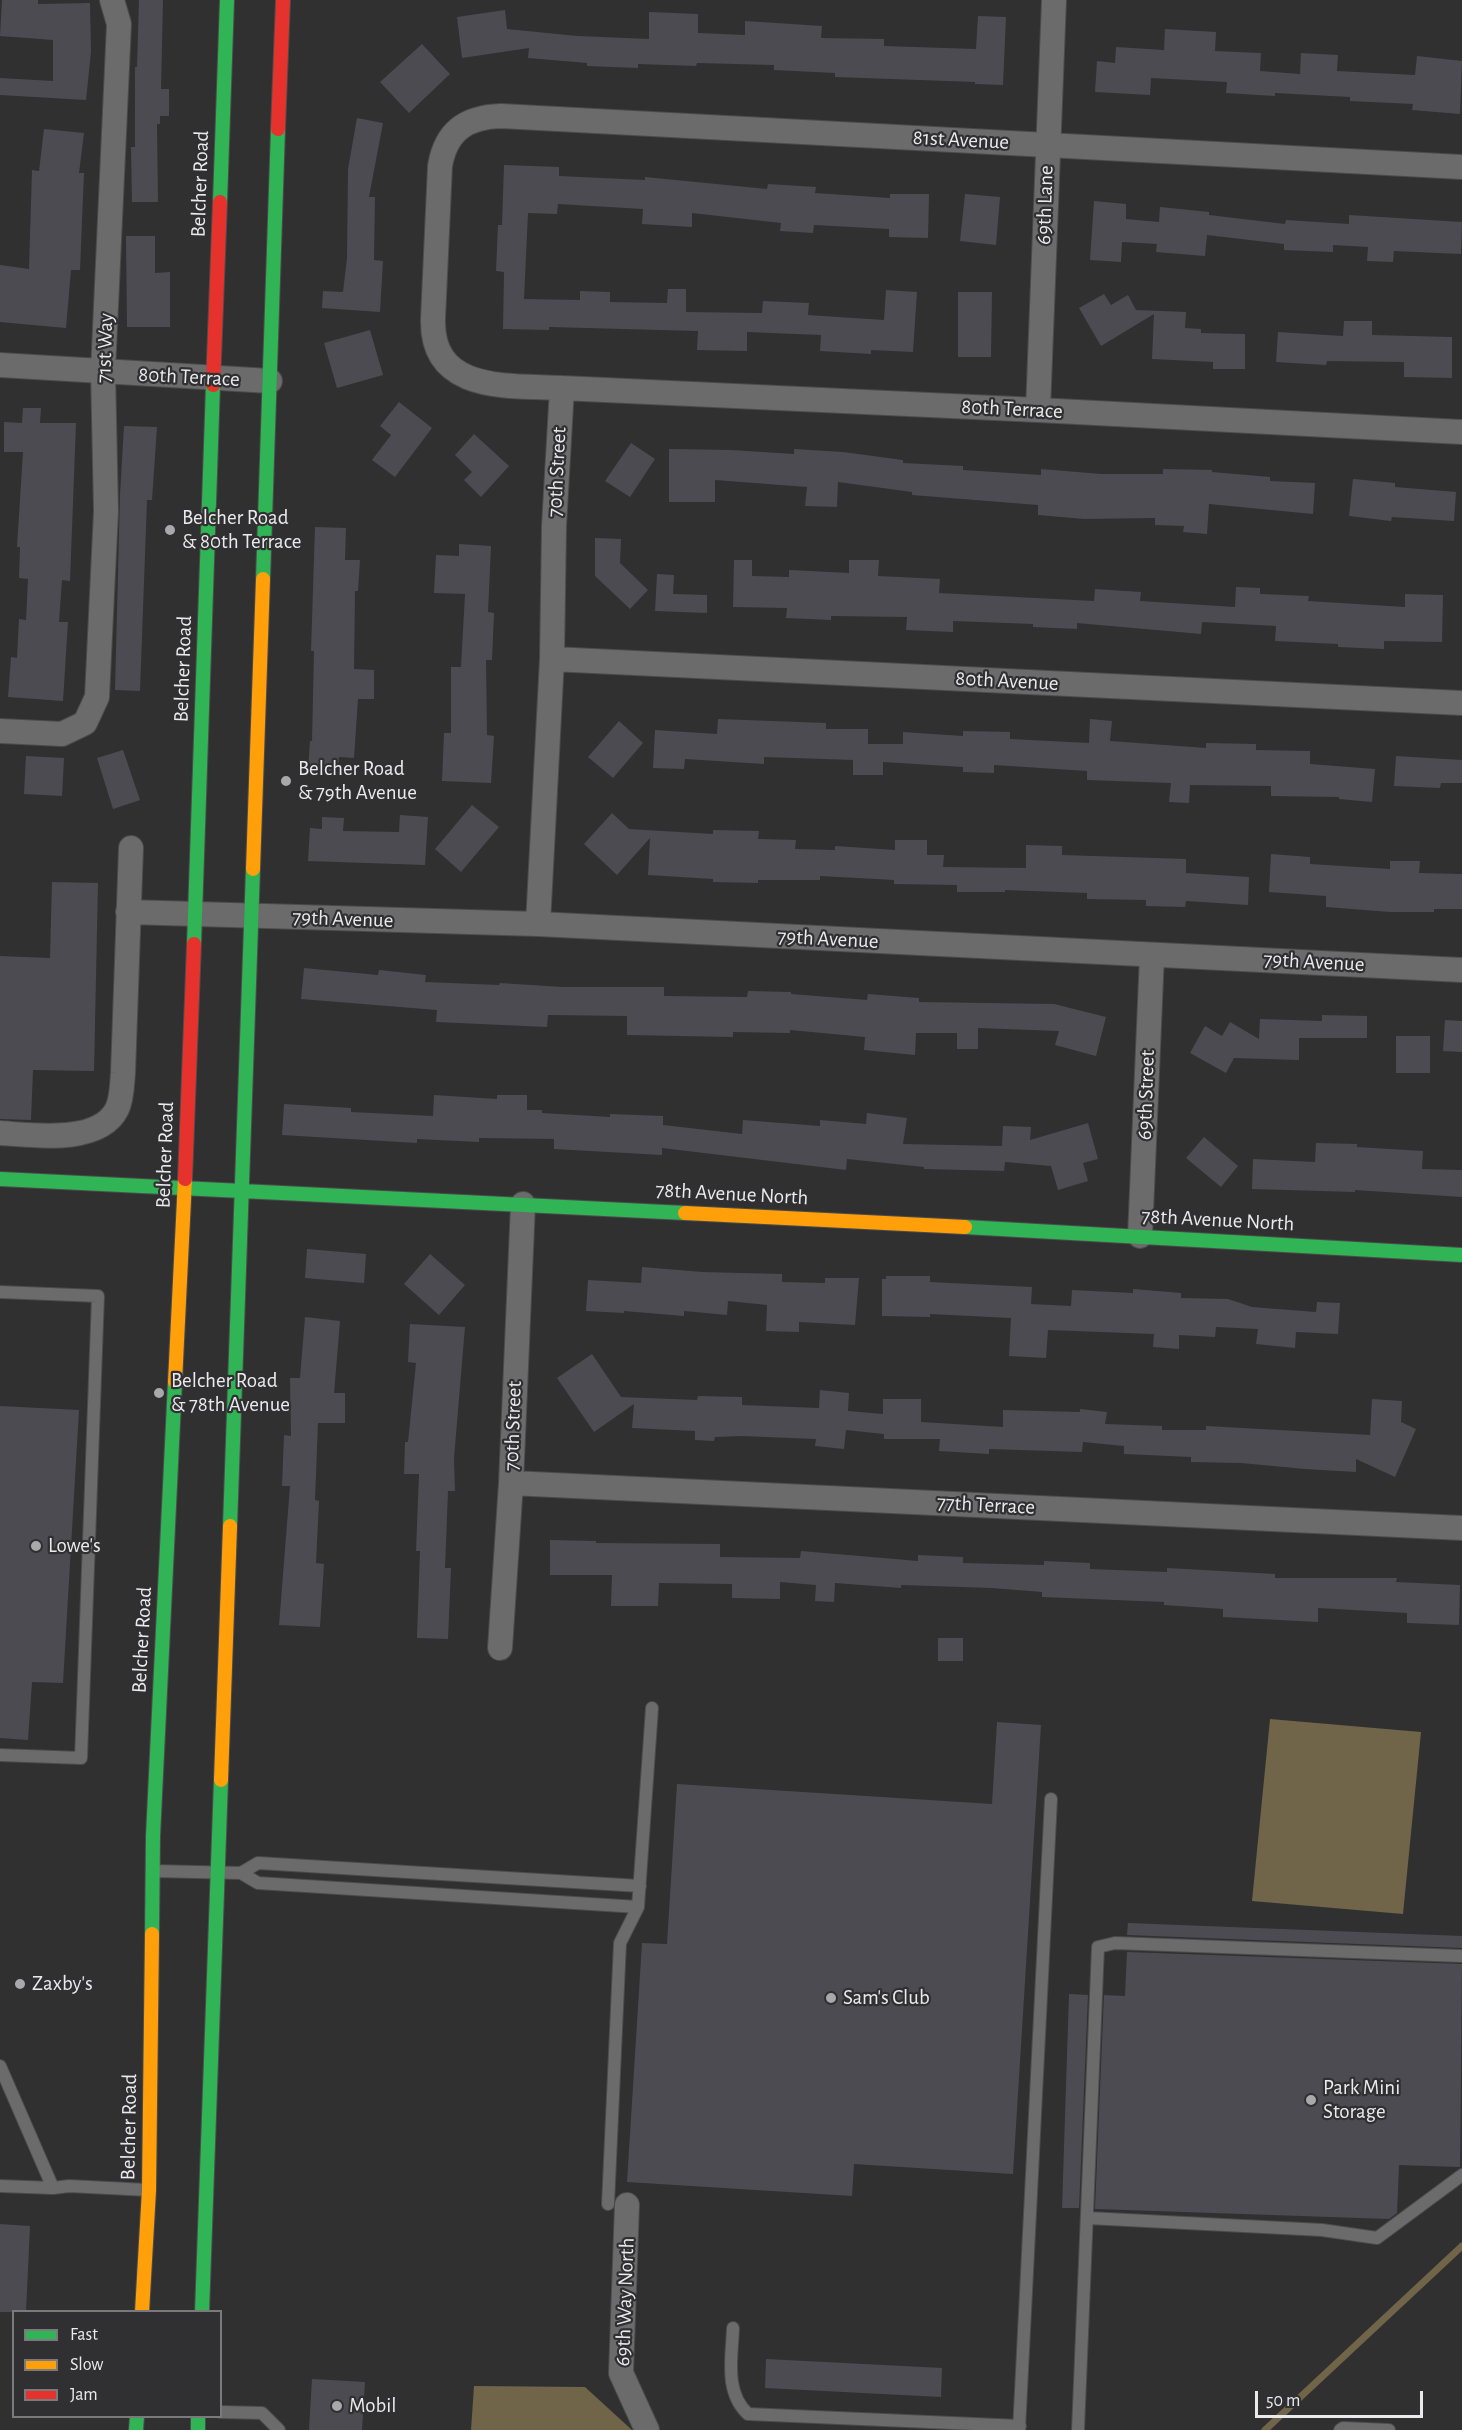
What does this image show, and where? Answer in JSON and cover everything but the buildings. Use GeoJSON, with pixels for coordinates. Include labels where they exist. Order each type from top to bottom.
{"type":"FeatureCollection","features":[{"type":"Feature","properties":{"kind":"main road","name":"Belcher Road"},"geometry":{"type":"LineString","coordinates":[[142,2310],[149,2190],[153,1871],[185,1189],[227,0]]}},
{"type":"Feature","properties":{"kind":"main road"},"geometry":{"type":"LineString","coordinates":[[202,2310],[283,0]]}},
{"type":"Feature","properties":{"kind":"main road","name":"78th Avenue North"},"geometry":{"type":"LineString","coordinates":[[0,1179],[1140,1236],[1462,1255]]}},
{"type":"Feature","properties":{"kind":"street","name":"71st Way"},"geometry":{"type":"LineString","coordinates":[[0,731],[62,734],[85,723],[97,697],[106,511],[103,372],[119,24],[112,0]]}},
{"type":"Feature","properties":{"kind":"street","name":"69th Lane"},"geometry":{"type":"LineString","coordinates":[[1038,410],[1054,0]]}},
{"type":"Feature","properties":{"kind":"street","name":"81st Avenue"},"geometry":{"type":"LineString","coordinates":[[562,388],[489,384],[468,379],[448,363],[434,341],[440,166],[446,143],[462,126],[472,120],[501,116],[1462,167]]}},
{"type":"Feature","properties":{"kind":"street","name":"80th Terrace"},"geometry":{"type":"LineString","coordinates":[[0,365],[270,381]]}},
{"type":"Feature","properties":{"kind":"street","name":"80th Terrace"},"geometry":{"type":"LineString","coordinates":[[562,388],[1462,432]]}},
{"type":"Feature","properties":{"kind":"street","name":"70th Street"},"geometry":{"type":"LineString","coordinates":[[538,924],[552,659],[554,525],[562,388]]}},
{"type":"Feature","properties":{"kind":"street","name":"80th Avenue"},"geometry":{"type":"LineString","coordinates":[[552,659],[1462,703]]}},
{"type":"Feature","properties":{"kind":"street"},"geometry":{"type":"LineString","coordinates":[[0,1133],[68,1136],[105,1122],[111,1118],[118,1107],[123,1073],[131,848]]}},
{"type":"Feature","properties":{"kind":"street","name":"79th Avenue"},"geometry":{"type":"LineString","coordinates":[[128,912],[194,916],[538,924],[1462,970]]}},
{"type":"Feature","properties":{"kind":"street","name":"69th Street"},"geometry":{"type":"LineString","coordinates":[[1140,1236],[1152,955]]}},
{"type":"Feature","properties":{"kind":"street","name":"70th Street"},"geometry":{"type":"LineString","coordinates":[[500,1648],[511,1483],[523,1204]]}},
{"type":"Feature","properties":{"kind":"street","name":"77th Terrace"},"geometry":{"type":"LineString","coordinates":[[511,1483],[1462,1528]]}},
{"type":"Feature","properties":{"kind":"street","name":"69th Way North"},"geometry":{"type":"LineString","coordinates":[[618,2205],[621,2373],[647,2430]]}},
{"type":"Feature","properties":{"kind":"lane"},"geometry":{"type":"LineString","coordinates":[[0,1292],[98,1296],[81,1758],[0,1755]]}},
{"type":"Feature","properties":{"kind":"lane"},"geometry":{"type":"LineString","coordinates":[[618,2205],[620,1943],[638,1907],[652,1708]]}},
{"type":"Feature","properties":{"kind":"lane"},"geometry":{"type":"LineString","coordinates":[[733,2328],[732,2386],[740,2407],[748,2414],[1019,2428],[1052,1799]]}},
{"type":"Feature","properties":{"kind":"lane"},"geometry":{"type":"LineString","coordinates":[[241,1873],[258,1863],[640,1886]]}},
{"type":"Feature","properties":{"kind":"lane"},"geometry":{"type":"LineString","coordinates":[[153,1871],[241,1873],[258,1883],[638,1907]]}},
{"type":"Feature","properties":{"kind":"lane"},"geometry":{"type":"LineString","coordinates":[[1078,2430],[1098,1947],[1115,1943],[1462,1956]]}},
{"type":"Feature","properties":{"kind":"lane"},"geometry":{"type":"LineString","coordinates":[[0,2066],[53,2188]]}},
{"type":"Feature","properties":{"kind":"lane"},"geometry":{"type":"LineString","coordinates":[[1088,2218],[1322,2230],[1377,2238],[1462,2175]]}},
{"type":"Feature","properties":{"kind":"lane"},"geometry":{"type":"LineString","coordinates":[[0,2186],[53,2188],[69,2186],[149,2190]]}},
{"type":"Feature","properties":{"kind":"lane"},"geometry":{"type":"LineString","coordinates":[[222,2412],[262,2413],[279,2430]]}},
{"type":"Feature","properties":{"kind":"lane"},"geometry":{"type":"LineString","coordinates":[[1340,2430],[1343,2428],[1389,2430]]}},
{"type":"Feature","properties":{"kind":"shaded area"},"geometry":{"type":"Polygon","coordinates":[[[1270,1719],[1421,1732],[1403,1914],[1252,1901],[1270,1719]]]}},
{"type":"Feature","properties":{"kind":"shaded area"},"geometry":{"type":"Polygon","coordinates":[[[474,2386],[585,2387],[632,2430],[471,2430],[474,2386]]]}},
{"type":"Feature","properties":{"kind":"waterway"},"geometry":{"type":"LineString","coordinates":[[1265,2430],[1462,2246]]}},
{"type":"Feature","properties":{"kind":"traffic: fast"},"geometry":{"type":"LineString","coordinates":[[220,202],[227,0]]}},
{"type":"Feature","properties":{"kind":"traffic: fast"},"geometry":{"type":"LineString","coordinates":[[263,579],[278,129]]}},
{"type":"Feature","properties":{"kind":"traffic: fast"},"geometry":{"type":"LineString","coordinates":[[194,944],[213,385]]}},
{"type":"Feature","properties":{"kind":"traffic: fast"},"geometry":{"type":"LineString","coordinates":[[230,1526],[253,869]]}},
{"type":"Feature","properties":{"kind":"traffic: fast"},"geometry":{"type":"LineString","coordinates":[[0,1179],[685,1213]]}},
{"type":"Feature","properties":{"kind":"traffic: fast"},"geometry":{"type":"LineString","coordinates":[[965,1227],[1462,1255]]}},
{"type":"Feature","properties":{"kind":"traffic: fast"},"geometry":{"type":"LineString","coordinates":[[152,1934],[153,1836],[175,1382]]}},
{"type":"Feature","properties":{"kind":"traffic: fast"},"geometry":{"type":"LineString","coordinates":[[202,2310],[221,1780]]}},
{"type":"Feature","properties":{"kind":"traffic: fast"},"geometry":{"type":"LineString","coordinates":[[136,2430],[137,2418]]}},
{"type":"Feature","properties":{"kind":"traffic: fast"},"geometry":{"type":"LineString","coordinates":[[198,2418],[198,2430]]}},
{"type":"Feature","properties":{"kind":"traffic: slow"},"geometry":{"type":"LineString","coordinates":[[253,869],[263,579]]}},
{"type":"Feature","properties":{"kind":"traffic: slow"},"geometry":{"type":"LineString","coordinates":[[175,1382],[185,1179]]}},
{"type":"Feature","properties":{"kind":"traffic: slow"},"geometry":{"type":"LineString","coordinates":[[685,1213],[965,1227]]}},
{"type":"Feature","properties":{"kind":"traffic: slow"},"geometry":{"type":"LineString","coordinates":[[221,1780],[230,1526]]}},
{"type":"Feature","properties":{"kind":"traffic: slow"},"geometry":{"type":"LineString","coordinates":[[142,2310],[149,2190],[152,1934]]}},
{"type":"Feature","properties":{"kind":"traffic: jam"},"geometry":{"type":"LineString","coordinates":[[278,129],[283,0]]}},
{"type":"Feature","properties":{"kind":"traffic: jam"},"geometry":{"type":"LineString","coordinates":[[213,385],[220,202]]}},
{"type":"Feature","properties":{"kind":"traffic: jam"},"geometry":{"type":"LineString","coordinates":[[185,1179],[194,944]]}},
{"type":"Feature","properties":{"kind":"place","name":"Belcher Road & 80th Terrace"},"geometry":{"type":"Point","coordinates":[170,530]}},
{"type":"Feature","properties":{"kind":"place","name":"Belcher Road & 79th Avenue"},"geometry":{"type":"Point","coordinates":[286,781]}},
{"type":"Feature","properties":{"kind":"place","name":"Belcher Road & 78th Avenue"},"geometry":{"type":"Point","coordinates":[159,1393]}},
{"type":"Feature","properties":{"kind":"place","name":"Lowe's"},"geometry":{"type":"Point","coordinates":[36,1546]}},
{"type":"Feature","properties":{"kind":"place","name":"Zaxby's"},"geometry":{"type":"Point","coordinates":[20,1984]}},
{"type":"Feature","properties":{"kind":"place","name":"Sam's Club"},"geometry":{"type":"Point","coordinates":[831,1998]}},
{"type":"Feature","properties":{"kind":"place","name":"Park Mini Storage"},"geometry":{"type":"Point","coordinates":[1311,2100]}},
{"type":"Feature","properties":{"kind":"place","name":"Mobil"},"geometry":{"type":"Point","coordinates":[337,2406]}}]}
